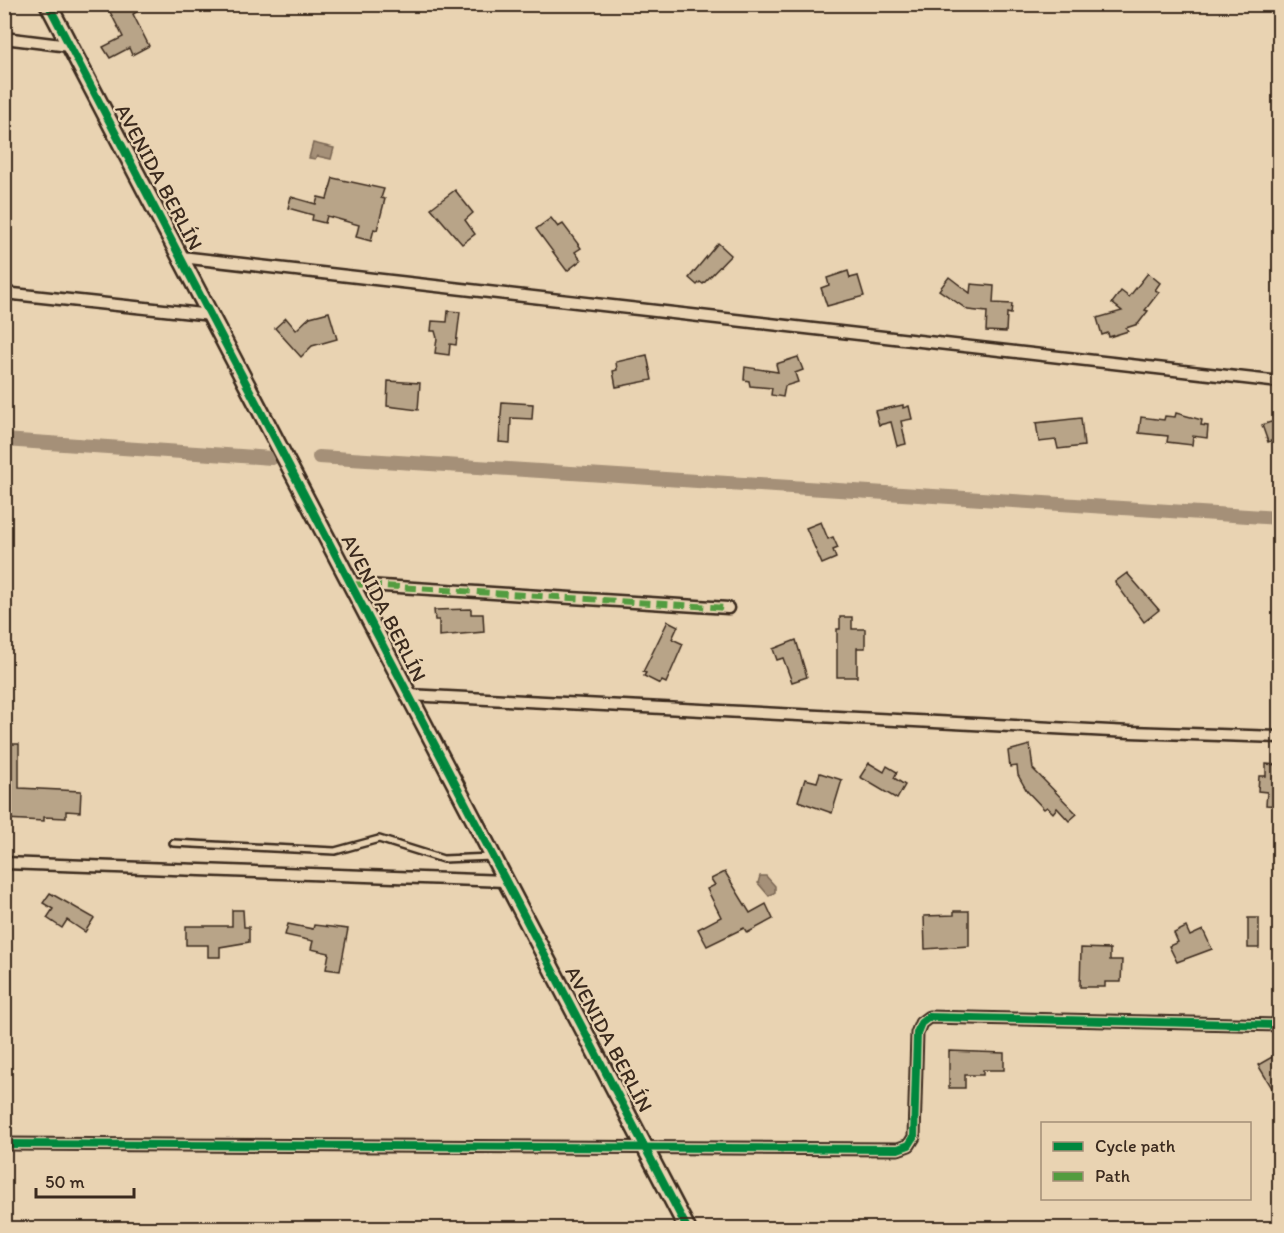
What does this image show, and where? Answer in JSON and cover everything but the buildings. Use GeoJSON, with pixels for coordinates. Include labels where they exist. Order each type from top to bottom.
{"type":"FeatureCollection","features":[{"type":"Feature","properties":{"kind":"street","name":"AVENIDA BERLÍN"},"geometry":{"type":"LineString","coordinates":[[48,4],[687,1228]]}},
{"type":"Feature","properties":{"kind":"street"},"geometry":{"type":"LineString","coordinates":[[4,38],[69,46]]}},
{"type":"Feature","properties":{"kind":"street"},"geometry":{"type":"LineString","coordinates":[[181,257],[1280,382]]}},
{"type":"Feature","properties":{"kind":"street"},"geometry":{"type":"LineString","coordinates":[[4,293],[211,315]]}},
{"type":"Feature","properties":{"kind":"street"},"geometry":{"type":"LineString","coordinates":[[351,584],[728,608]]}},
{"type":"Feature","properties":{"kind":"street"},"geometry":{"type":"LineString","coordinates":[[408,695],[1130,732],[1280,737]]}},
{"type":"Feature","properties":{"kind":"street"},"geometry":{"type":"LineString","coordinates":[[4,863],[506,881]]}},
{"type":"Feature","properties":{"kind":"street"},"geometry":{"type":"LineString","coordinates":[[4,1143],[904,1148],[912,1141],[915,1132],[917,1033],[921,1023],[934,1016],[1280,1025]]}},
{"type":"Feature","properties":{"kind":"lane"},"geometry":{"type":"LineString","coordinates":[[173,843],[334,851],[379,839],[443,858],[466,860],[493,857]]}},
{"type":"Feature","properties":{"kind":"shaded area"},"geometry":{"type":"Polygon","coordinates":[[[313,143],[334,148],[331,159],[317,156],[315,159],[309,158],[313,143]]]}},
{"type":"Feature","properties":{"kind":"shaded area"},"geometry":{"type":"Polygon","coordinates":[[[760,876],[766,876],[775,886],[775,892],[769,896],[758,883],[760,876]]]}},
{"type":"Feature","properties":{"kind":"waterway"},"geometry":{"type":"LineString","coordinates":[[4,440],[272,458]]}},
{"type":"Feature","properties":{"kind":"waterway"},"geometry":{"type":"LineString","coordinates":[[319,457],[1280,518]]}},
{"type":"Feature","properties":{"kind":"marked path"},"geometry":{"type":"LineString","coordinates":[[351,584],[728,608]]}},
{"type":"Feature","properties":{"kind":"cycle path"},"geometry":{"type":"LineString","coordinates":[[48,4],[687,1228]]}},
{"type":"Feature","properties":{"kind":"cycle path"},"geometry":{"type":"LineString","coordinates":[[4,1144],[898,1149],[909,1145],[914,1137],[917,1033],[921,1023],[929,1017],[1280,1025]]}}]}
